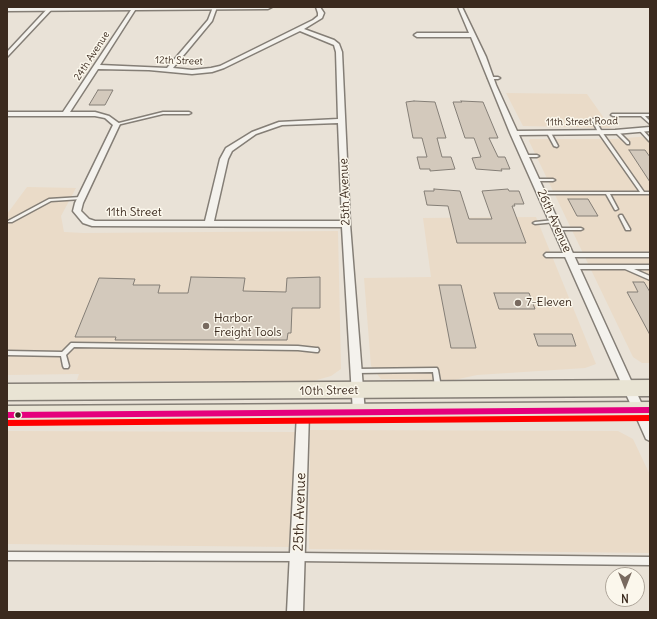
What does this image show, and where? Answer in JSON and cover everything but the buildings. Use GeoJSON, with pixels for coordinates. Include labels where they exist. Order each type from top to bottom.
{"type":"FeatureCollection","features":[{"type":"Feature","properties":{"kind":"main road","name":"10th Street"},"geometry":{"type":"LineString","coordinates":[[7,392],[650,388]]}},
{"type":"Feature","properties":{"kind":"main road","name":"10th Street"},"geometry":{"type":"LineString","coordinates":[[7,415],[644,410]]}},
{"type":"Feature","properties":{"kind":"street"},"geometry":{"type":"LineString","coordinates":[[7,9],[268,7]]}},
{"type":"Feature","properties":{"kind":"street"},"geometry":{"type":"LineString","coordinates":[[300,29],[318,19],[321,13],[318,7]]}},
{"type":"Feature","properties":{"kind":"street","name":"26th Avenue"},"geometry":{"type":"LineString","coordinates":[[460,7],[494,78],[514,133],[629,388],[644,410],[650,435]]}},
{"type":"Feature","properties":{"kind":"street"},"geometry":{"type":"LineString","coordinates":[[7,55],[51,8]]}},
{"type":"Feature","properties":{"kind":"street","name":"24th Avenue"},"geometry":{"type":"LineString","coordinates":[[65,114],[134,8]]}},
{"type":"Feature","properties":{"kind":"street"},"geometry":{"type":"LineString","coordinates":[[168,70],[210,20],[215,8]]}},
{"type":"Feature","properties":{"kind":"street","name":"12th Street"},"geometry":{"type":"LineString","coordinates":[[95,67],[192,72],[222,67],[300,29]]}},
{"type":"Feature","properties":{"kind":"street","name":"25th Avenue"},"geometry":{"type":"LineString","coordinates":[[300,29],[332,41],[338,47],[346,224],[358,413]]}},
{"type":"Feature","properties":{"kind":"street"},"geometry":{"type":"LineString","coordinates":[[417,35],[473,32]]}},
{"type":"Feature","properties":{"kind":"street"},"geometry":{"type":"LineString","coordinates":[[7,114],[95,114],[107,117],[117,124]]}},
{"type":"Feature","properties":{"kind":"street"},"geometry":{"type":"LineString","coordinates":[[209,224],[224,159],[229,150],[254,133],[281,122],[341,121]]}},
{"type":"Feature","properties":{"kind":"street","name":"11th Street"},"geometry":{"type":"LineString","coordinates":[[117,124],[81,198],[77,211],[86,221],[95,224],[346,224]]}},
{"type":"Feature","properties":{"kind":"street","name":"11th Street Road"},"geometry":{"type":"LineString","coordinates":[[514,133],[617,132],[650,129]]}},
{"type":"Feature","properties":{"kind":"street","name":"25th Avenue"},"geometry":{"type":"LineString","coordinates":[[295,612],[303,413]]}},
{"type":"Feature","properties":{"kind":"lane"},"geometry":{"type":"LineString","coordinates":[[117,124],[163,113],[189,113]]}},
{"type":"Feature","properties":{"kind":"lane"},"geometry":{"type":"LineString","coordinates":[[613,115],[650,114]]}},
{"type":"Feature","properties":{"kind":"lane"},"geometry":{"type":"LineString","coordinates":[[642,115],[650,123]]}},
{"type":"Feature","properties":{"kind":"lane"},"geometry":{"type":"LineString","coordinates":[[594,120],[600,132],[643,193]]}},
{"type":"Feature","properties":{"kind":"lane"},"geometry":{"type":"LineString","coordinates":[[641,130],[650,140]]}},
{"type":"Feature","properties":{"kind":"lane"},"geometry":{"type":"LineString","coordinates":[[617,132],[628,143]]}},
{"type":"Feature","properties":{"kind":"lane"},"geometry":{"type":"LineString","coordinates":[[549,133],[556,146]]}},
{"type":"Feature","properties":{"kind":"lane"},"geometry":{"type":"LineString","coordinates":[[525,156],[537,156]]}},
{"type":"Feature","properties":{"kind":"lane"},"geometry":{"type":"LineString","coordinates":[[535,180],[553,180]]}},
{"type":"Feature","properties":{"kind":"lane"},"geometry":{"type":"LineString","coordinates":[[541,193],[650,193]]}},
{"type":"Feature","properties":{"kind":"lane"},"geometry":{"type":"LineString","coordinates":[[607,193],[616,209]]}},
{"type":"Feature","properties":{"kind":"lane"},"geometry":{"type":"LineString","coordinates":[[10,221],[50,200],[81,198]]}},
{"type":"Feature","properties":{"kind":"lane"},"geometry":{"type":"LineString","coordinates":[[621,216],[628,229]]}},
{"type":"Feature","properties":{"kind":"lane"},"geometry":{"type":"LineString","coordinates":[[535,224],[556,225],[581,229]]}},
{"type":"Feature","properties":{"kind":"lane"},"geometry":{"type":"LineString","coordinates":[[546,256],[650,255]]}},
{"type":"Feature","properties":{"kind":"lane"},"geometry":{"type":"LineString","coordinates":[[574,266],[650,267]]}},
{"type":"Feature","properties":{"kind":"lane"},"geometry":{"type":"LineString","coordinates":[[626,266],[650,278]]}},
{"type":"Feature","properties":{"kind":"lane"},"geometry":{"type":"LineString","coordinates":[[7,354],[63,354],[73,345],[298,348],[316,350]]}},
{"type":"Feature","properties":{"kind":"lane"},"geometry":{"type":"LineString","coordinates":[[63,354],[66,366]]}},
{"type":"Feature","properties":{"kind":"lane"},"geometry":{"type":"LineString","coordinates":[[356,371],[435,370],[439,390]]}},
{"type":"Feature","properties":{"kind":"lane"},"geometry":{"type":"LineString","coordinates":[[7,556],[298,557],[650,561]]}},
{"type":"Feature","properties":{"kind":"shaded area"},"geometry":{"type":"Polygon","coordinates":[[[506,93],[587,94],[611,128],[523,126],[506,93]]]}},
{"type":"Feature","properties":{"kind":"shaded area"},"geometry":{"type":"Polygon","coordinates":[[[650,136],[650,363],[642,363],[633,357],[529,141],[530,139],[614,139],[650,136]]]}},
{"type":"Feature","properties":{"kind":"shaded area"},"geometry":{"type":"Polygon","coordinates":[[[27,187],[76,188],[61,216],[64,232],[338,231],[341,369],[331,376],[306,383],[77,380],[79,374],[7,375],[7,214],[27,187]]]}},
{"type":"Feature","properties":{"kind":"shaded area"},"geometry":{"type":"Polygon","coordinates":[[[536,217],[596,364],[585,368],[477,375],[454,380],[381,379],[371,366],[364,278],[431,277],[423,218],[536,217]]]}},
{"type":"Feature","properties":{"kind":"shaded area"},"geometry":{"type":"Polygon","coordinates":[[[310,430],[618,431],[633,439],[650,475],[650,553],[309,549],[310,430]]]}},
{"type":"Feature","properties":{"kind":"shaded area"},"geometry":{"type":"Polygon","coordinates":[[[7,431],[296,432],[292,547],[7,544],[7,431]]]}},
{"type":"Feature","properties":{"kind":"transit line"},"geometry":{"type":"LineString","coordinates":[[7,415],[650,410]]}},
{"type":"Feature","properties":{"kind":"transit line"},"geometry":{"type":"LineString","coordinates":[[7,423],[650,418]]}},
{"type":"Feature","properties":{"kind":"place","name":"7-Eleven"},"geometry":{"type":"Point","coordinates":[518,303]}},
{"type":"Feature","properties":{"kind":"place","name":"Harbor Freight Tools"},"geometry":{"type":"Point","coordinates":[206,326]}}]}
